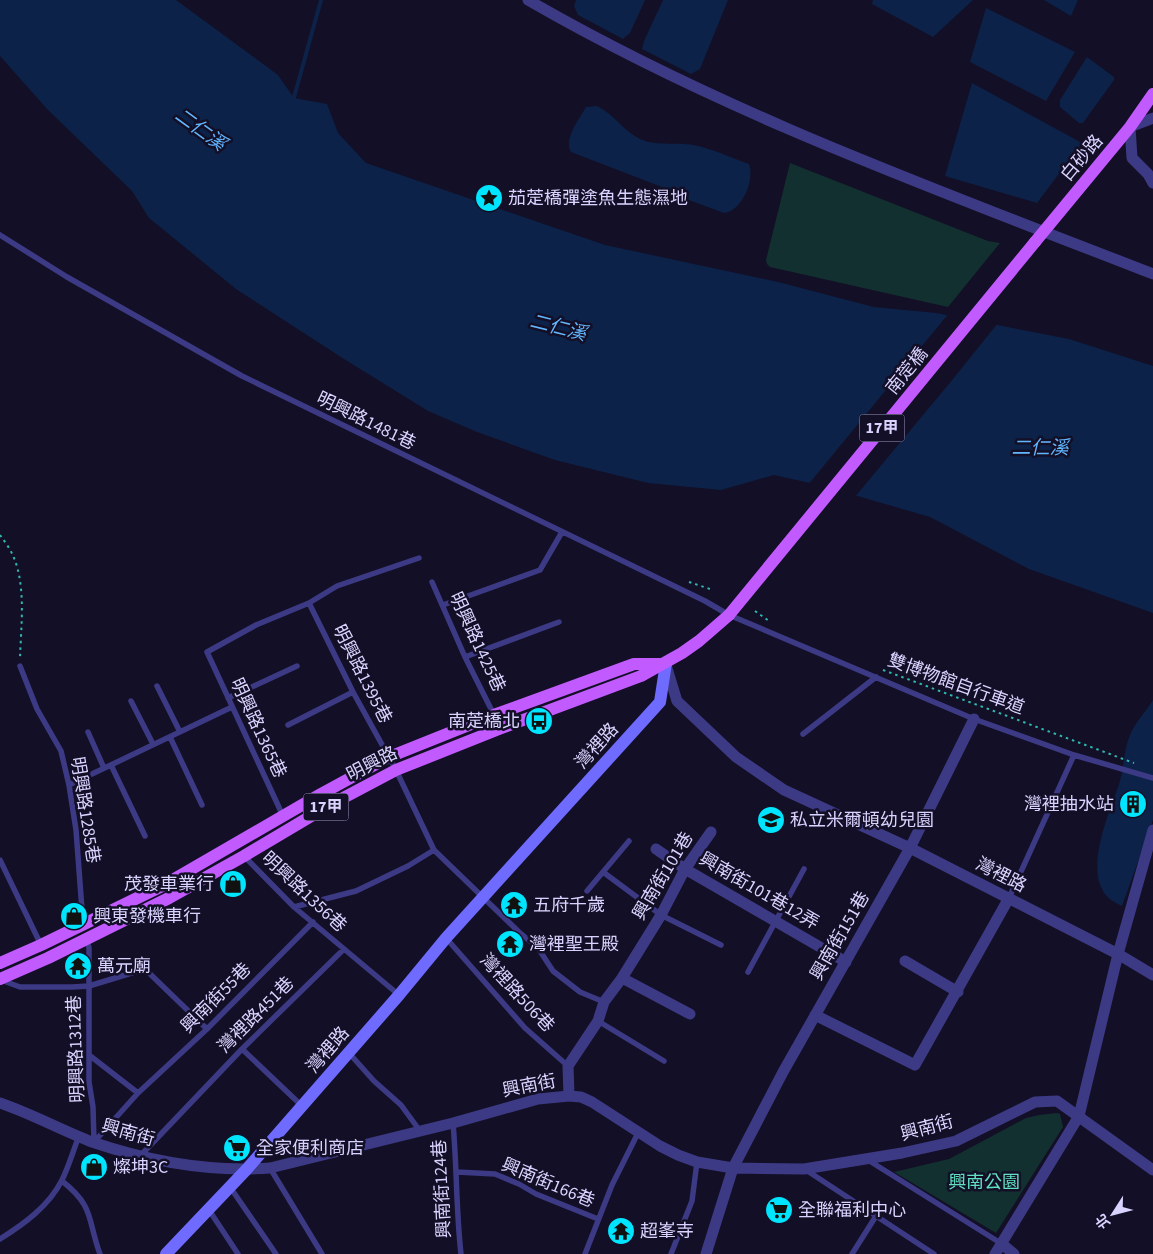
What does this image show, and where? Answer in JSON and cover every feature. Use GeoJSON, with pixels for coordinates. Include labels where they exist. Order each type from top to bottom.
{"type":"FeatureCollection","features":[{"type":"Feature","properties":{"kind":"main road","name":"白砂路"},"geometry":{"type":"LineString","coordinates":[[1036,242],[1130,127],[1153,94]]}},
{"type":"Feature","properties":{"kind":"main road","name":"南萣橋"},"geometry":{"type":"LineString","coordinates":[[729,615],[1036,242]]}},
{"type":"Feature","properties":{"kind":"main road","name":"明興路"},"geometry":{"type":"LineString","coordinates":[[0,979],[48,958],[170,898],[328,806],[396,770],[499,728],[641,676],[666,663],[699,641],[729,615]]}},
{"type":"Feature","properties":{"kind":"main road","name":"明興路"},"geometry":{"type":"LineString","coordinates":[[0,963],[84,925],[164,885],[389,757],[494,715],[634,664],[666,663]]}},
{"type":"Feature","properties":{"kind":"street"},"geometry":{"type":"LineString","coordinates":[[528,0],[642,63],[793,132],[1153,274]]}},
{"type":"Feature","properties":{"kind":"street"},"geometry":{"type":"LineString","coordinates":[[1151,176],[1132,158],[1130,127],[1153,118]]}},
{"type":"Feature","properties":{"kind":"street","name":"灣裡路"},"geometry":{"type":"LineString","coordinates":[[666,663],[677,701],[736,757],[784,790],[910,848],[1118,954]]}},
{"type":"Feature","properties":{"kind":"street","name":"灣裡路"},"geometry":{"type":"LineString","coordinates":[[166,1254],[246,1170],[399,995],[446,938],[660,702],[666,663]]}},
{"type":"Feature","properties":{"kind":"street","name":"興南街151巷"},"geometry":{"type":"LineString","coordinates":[[706,1254],[733,1168],[783,1072],[910,848],[974,719]]}},
{"type":"Feature","properties":{"kind":"street"},"geometry":{"type":"LineString","coordinates":[[1014,1254],[999,1249],[1079,1116],[1118,954],[1153,830]]}},
{"type":"Feature","properties":{"kind":"street","name":"興南街101巷"},"geometry":{"type":"LineString","coordinates":[[568,1066],[598,1021],[604,1002],[622,978],[661,915],[685,869],[711,832]]}},
{"type":"Feature","properties":{"kind":"street","name":"興南街101巷12弄"},"geometry":{"type":"LineString","coordinates":[[656,849],[685,869],[846,962]]}},
{"type":"Feature","properties":{"kind":"street"},"geometry":{"type":"LineString","coordinates":[[816,1015],[915,1065],[958,992],[1009,898]]}},
{"type":"Feature","properties":{"kind":"street"},"geometry":{"type":"LineString","coordinates":[[1118,954],[1153,975]]}},
{"type":"Feature","properties":{"kind":"street"},"geometry":{"type":"LineString","coordinates":[[905,961],[958,992]]}},
{"type":"Feature","properties":{"kind":"street"},"geometry":{"type":"LineString","coordinates":[[622,978],[690,1014]]}},
{"type":"Feature","properties":{"kind":"street"},"geometry":{"type":"LineString","coordinates":[[568,1066],[569,1096]]}},
{"type":"Feature","properties":{"kind":"street","name":"興南街"},"geometry":{"type":"LineString","coordinates":[[0,1103],[94,1142],[141,1155],[168,1162],[246,1170],[270,1168],[453,1123],[538,1099],[569,1096],[581,1097],[592,1102],[638,1133],[678,1155],[697,1162],[733,1168],[804,1168],[902,1153],[956,1141],[1035,1102],[1057,1101],[1153,1170]]}},
{"type":"Feature","properties":{"kind":"lane","name":"明興路1481巷"},"geometry":{"type":"LineString","coordinates":[[0,235],[67,277],[242,376],[705,601],[729,615]]}},
{"type":"Feature","properties":{"kind":"lane"},"geometry":{"type":"LineString","coordinates":[[443,606],[540,570],[562,532]]}},
{"type":"Feature","properties":{"kind":"lane"},"geometry":{"type":"LineString","coordinates":[[309,603],[337,586],[419,558]]}},
{"type":"Feature","properties":{"kind":"lane","name":"明興路1425巷"},"geometry":{"type":"LineString","coordinates":[[432,582],[465,657],[494,715]]}},
{"type":"Feature","properties":{"kind":"lane","name":"明興路1365巷"},"geometry":{"type":"LineString","coordinates":[[283,816],[207,652],[256,625],[309,603]]}},
{"type":"Feature","properties":{"kind":"lane","name":"明興路1395巷"},"geometry":{"type":"LineString","coordinates":[[309,603],[353,692],[396,770],[434,850]]}},
{"type":"Feature","properties":{"kind":"lane"},"geometry":{"type":"LineString","coordinates":[[729,615],[974,719],[1074,755],[1153,778]]}},
{"type":"Feature","properties":{"kind":"lane"},"geometry":{"type":"LineString","coordinates":[[465,657],[559,622]]}},
{"type":"Feature","properties":{"kind":"lane","name":"明興路1285巷"},"geometry":{"type":"LineString","coordinates":[[20,666],[37,709],[61,751],[69,785],[76,830],[84,925]]}},
{"type":"Feature","properties":{"kind":"lane"},"geometry":{"type":"LineString","coordinates":[[228,698],[296,666]]}},
{"type":"Feature","properties":{"kind":"lane"},"geometry":{"type":"LineString","coordinates":[[802,734],[876,677]]}},
{"type":"Feature","properties":{"kind":"lane"},"geometry":{"type":"LineString","coordinates":[[157,686],[180,732]]}},
{"type":"Feature","properties":{"kind":"lane"},"geometry":{"type":"LineString","coordinates":[[288,725],[353,692]]}},
{"type":"Feature","properties":{"kind":"lane"},"geometry":{"type":"LineString","coordinates":[[131,701],[153,744]]}},
{"type":"Feature","properties":{"kind":"lane"},"geometry":{"type":"LineString","coordinates":[[69,785],[232,707]]}},
{"type":"Feature","properties":{"kind":"lane"},"geometry":{"type":"LineString","coordinates":[[88,732],[104,768]]}},
{"type":"Feature","properties":{"kind":"lane"},"geometry":{"type":"LineString","coordinates":[[170,737],[202,805]]}},
{"type":"Feature","properties":{"kind":"lane"},"geometry":{"type":"LineString","coordinates":[[1009,898],[1074,755]]}},
{"type":"Feature","properties":{"kind":"lane"},"geometry":{"type":"LineString","coordinates":[[111,765],[145,836]]}},
{"type":"Feature","properties":{"kind":"lane"},"geometry":{"type":"LineString","coordinates":[[587,891],[629,841]]}},
{"type":"Feature","properties":{"kind":"lane"},"geometry":{"type":"LineString","coordinates":[[294,906],[356,891],[408,866],[434,850],[538,948],[553,971],[580,992],[604,1002]]}},
{"type":"Feature","properties":{"kind":"lane","name":"明興路1356巷"},"geometry":{"type":"LineString","coordinates":[[244,856],[294,906],[344,949]]}},
{"type":"Feature","properties":{"kind":"lane"},"geometry":{"type":"LineString","coordinates":[[0,860],[41,945]]}},
{"type":"Feature","properties":{"kind":"lane"},"geometry":{"type":"LineString","coordinates":[[748,972],[804,869]]}},
{"type":"Feature","properties":{"kind":"lane"},"geometry":{"type":"LineString","coordinates":[[603,872],[661,915],[721,945]]}},
{"type":"Feature","properties":{"kind":"lane","name":"興南街55巷"},"geometry":{"type":"LineString","coordinates":[[94,1142],[138,1093],[207,1030],[313,922]]}},
{"type":"Feature","properties":{"kind":"lane","name":"明興路1312巷"},"geometry":{"type":"LineString","coordinates":[[84,925],[89,948],[89,1082],[93,1108],[94,1142]]}},
{"type":"Feature","properties":{"kind":"lane","name":"灣裡路506巷"},"geometry":{"type":"LineString","coordinates":[[446,938],[526,1028],[568,1066]]}},
{"type":"Feature","properties":{"kind":"lane"},"geometry":{"type":"LineString","coordinates":[[344,949],[399,995]]}},
{"type":"Feature","properties":{"kind":"lane","name":"灣裡路451巷"},"geometry":{"type":"LineString","coordinates":[[141,1155],[242,1049],[344,949]]}},
{"type":"Feature","properties":{"kind":"lane"},"geometry":{"type":"LineString","coordinates":[[0,979],[20,987],[89,986],[147,971],[207,1030]]}},
{"type":"Feature","properties":{"kind":"lane"},"geometry":{"type":"LineString","coordinates":[[598,1021],[664,1061]]}},
{"type":"Feature","properties":{"kind":"lane"},"geometry":{"type":"LineString","coordinates":[[242,1049],[302,1106]]}},
{"type":"Feature","properties":{"kind":"lane"},"geometry":{"type":"LineString","coordinates":[[348,1053],[374,1081],[401,1105],[420,1131]]}},
{"type":"Feature","properties":{"kind":"lane"},"geometry":{"type":"LineString","coordinates":[[89,1055],[138,1093]]}},
{"type":"Feature","properties":{"kind":"lane","name":"興南街124巷"},"geometry":{"type":"LineString","coordinates":[[453,1123],[461,1254]]}},
{"type":"Feature","properties":{"kind":"lane","name":"興南街166巷"},"geometry":{"type":"LineString","coordinates":[[585,1254],[612,1185],[638,1133]]}},
{"type":"Feature","properties":{"kind":"lane"},"geometry":{"type":"LineString","coordinates":[[0,1239],[18,1228],[44,1206],[62,1181],[79,1136]]}},
{"type":"Feature","properties":{"kind":"lane"},"geometry":{"type":"LineString","coordinates":[[866,1159],[999,1249]]}},
{"type":"Feature","properties":{"kind":"lane"},"geometry":{"type":"LineString","coordinates":[[671,1254],[692,1201],[697,1162]]}},
{"type":"Feature","properties":{"kind":"lane"},"geometry":{"type":"LineString","coordinates":[[270,1168],[322,1254]]}},
{"type":"Feature","properties":{"kind":"lane"},"geometry":{"type":"LineString","coordinates":[[804,1168],[934,1254]]}},
{"type":"Feature","properties":{"kind":"lane","name":"興南街166巷"},"geometry":{"type":"LineString","coordinates":[[457,1172],[495,1174],[519,1184],[536,1194],[598,1219]]}},
{"type":"Feature","properties":{"kind":"lane"},"geometry":{"type":"LineString","coordinates":[[62,1181],[84,1202],[90,1215],[94,1237],[100,1254]]}},
{"type":"Feature","properties":{"kind":"lane"},"geometry":{"type":"LineString","coordinates":[[230,1187],[276,1254]]}},
{"type":"Feature","properties":{"kind":"lane"},"geometry":{"type":"LineString","coordinates":[[209,1210],[238,1254]]}},
{"type":"Feature","properties":{"kind":"lane"},"geometry":{"type":"LineString","coordinates":[[852,1254],[876,1216]]}},
{"type":"Feature","properties":{"kind":"path"},"geometry":{"type":"LineString","coordinates":[[0,535],[14,558],[20,580],[22,610],[20,666]]}},
{"type":"Feature","properties":{"kind":"path"},"geometry":{"type":"LineString","coordinates":[[755,611],[772,624]]}},
{"type":"Feature","properties":{"kind":"path","name":"雙博物館自行車道"},"geometry":{"type":"LineString","coordinates":[[880,669],[1135,763]]}},
{"type":"Feature","properties":{"kind":"green space"},"geometry":{"type":"Polygon","coordinates":[[[790,163],[988,241],[1000,243],[948,307],[770,267],[766,260],[790,163]]]}},
{"type":"Feature","properties":{"kind":"green space","name":"興南公園"},"geometry":{"type":"Polygon","coordinates":[[[1060,1114],[1063,1127],[996,1233],[894,1172],[949,1159],[1026,1118],[1060,1114]]]}},
{"type":"Feature","properties":{"kind":"water","name":"二仁溪"},"geometry":{"type":"Polygon","coordinates":[[[0,0],[176,0],[278,75],[294,98],[327,104],[338,133],[366,163],[605,245],[778,282],[874,307],[936,313],[1069,339],[1153,366],[1153,613],[1029,569],[930,517],[823,486],[774,475],[721,490],[648,483],[555,460],[477,432],[428,411],[236,289],[149,218],[132,191],[47,109],[0,56],[0,0]]]}},
{"type":"Feature","properties":{"kind":"water"},"geometry":{"type":"Polygon","coordinates":[[[576,0],[645,0],[630,33],[623,39],[578,15],[574,6],[576,0]]]}},
{"type":"Feature","properties":{"kind":"water"},"geometry":{"type":"Polygon","coordinates":[[[663,0],[728,0],[700,69],[691,74],[642,49],[663,0]]]}},
{"type":"Feature","properties":{"kind":"water"},"geometry":{"type":"Polygon","coordinates":[[[873,0],[973,0],[933,37],[872,4],[873,0]]]}},
{"type":"Feature","properties":{"kind":"water"},"geometry":{"type":"Polygon","coordinates":[[[1044,0],[1078,0],[1071,16],[1044,0]]]}},
{"type":"Feature","properties":{"kind":"water"},"geometry":{"type":"Polygon","coordinates":[[[986,8],[1075,52],[1046,101],[970,62],[986,8]]]}},
{"type":"Feature","properties":{"kind":"water"},"geometry":{"type":"Polygon","coordinates":[[[1087,57],[1114,77],[1114,80],[1083,123],[1079,123],[1060,107],[1060,100],[1087,57]]]}},
{"type":"Feature","properties":{"kind":"water"},"geometry":{"type":"Polygon","coordinates":[[[972,83],[1082,143],[1037,203],[945,176],[972,83]]]}},
{"type":"Feature","properties":{"kind":"water"},"geometry":{"type":"Polygon","coordinates":[[[597,106],[608,113],[628,132],[640,139],[654,143],[698,146],[749,164],[750,178],[746,194],[736,207],[724,213],[678,196],[668,196],[662,187],[571,152],[569,141],[571,135],[586,107],[597,106]]]}},
{"type":"Feature","properties":{"kind":"water"},"geometry":{"type":"Polygon","coordinates":[[[1153,700],[1153,820],[1122,906],[1108,897],[1102,889],[1098,877],[1097,864],[1099,850],[1106,820],[1120,781],[1128,740],[1153,700]]]}},
{"type":"Feature","properties":{"kind":"pier"},"geometry":{"type":"Polygon","coordinates":[[[949,313],[998,323],[854,498],[808,485],[949,313]]]}},
{"type":"Feature","properties":{"kind":"waterway"},"geometry":{"type":"LineString","coordinates":[[293,101],[321,0]]}},
{"type":"Feature","properties":{"kind":"place","name":"茄萣橋彈塗魚生態濕地"},"geometry":{"type":"Point","coordinates":[489,198]}},
{"type":"Feature","properties":{"kind":"place","name":"南萣橋北"},"geometry":{"type":"Point","coordinates":[539,721]}},
{"type":"Feature","properties":{"kind":"place","name":"灣裡抽水站"},"geometry":{"type":"Point","coordinates":[1133,804]}},
{"type":"Feature","properties":{"kind":"place","name":"私立米爾頓幼兒園"},"geometry":{"type":"Point","coordinates":[771,820]}},
{"type":"Feature","properties":{"kind":"place","name":"茂發車業行"},"geometry":{"type":"Point","coordinates":[233,884]}},
{"type":"Feature","properties":{"kind":"place","name":"五府千歲"},"geometry":{"type":"Point","coordinates":[514,905]}},
{"type":"Feature","properties":{"kind":"place","name":"興東發機車行"},"geometry":{"type":"Point","coordinates":[74,916]}},
{"type":"Feature","properties":{"kind":"place","name":"灣裡聖王殿"},"geometry":{"type":"Point","coordinates":[510,944]}},
{"type":"Feature","properties":{"kind":"place","name":"萬元廟"},"geometry":{"type":"Point","coordinates":[78,966]}},
{"type":"Feature","properties":{"kind":"place","name":"全家便利商店"},"geometry":{"type":"Point","coordinates":[237,1148]}},
{"type":"Feature","properties":{"kind":"place","name":"燦坤3C"},"geometry":{"type":"Point","coordinates":[94,1167]}},
{"type":"Feature","properties":{"kind":"place","name":"全聯福利中心"},"geometry":{"type":"Point","coordinates":[779,1210]}},
{"type":"Feature","properties":{"kind":"place","name":"超峯寺"},"geometry":{"type":"Point","coordinates":[621,1231]}}]}
